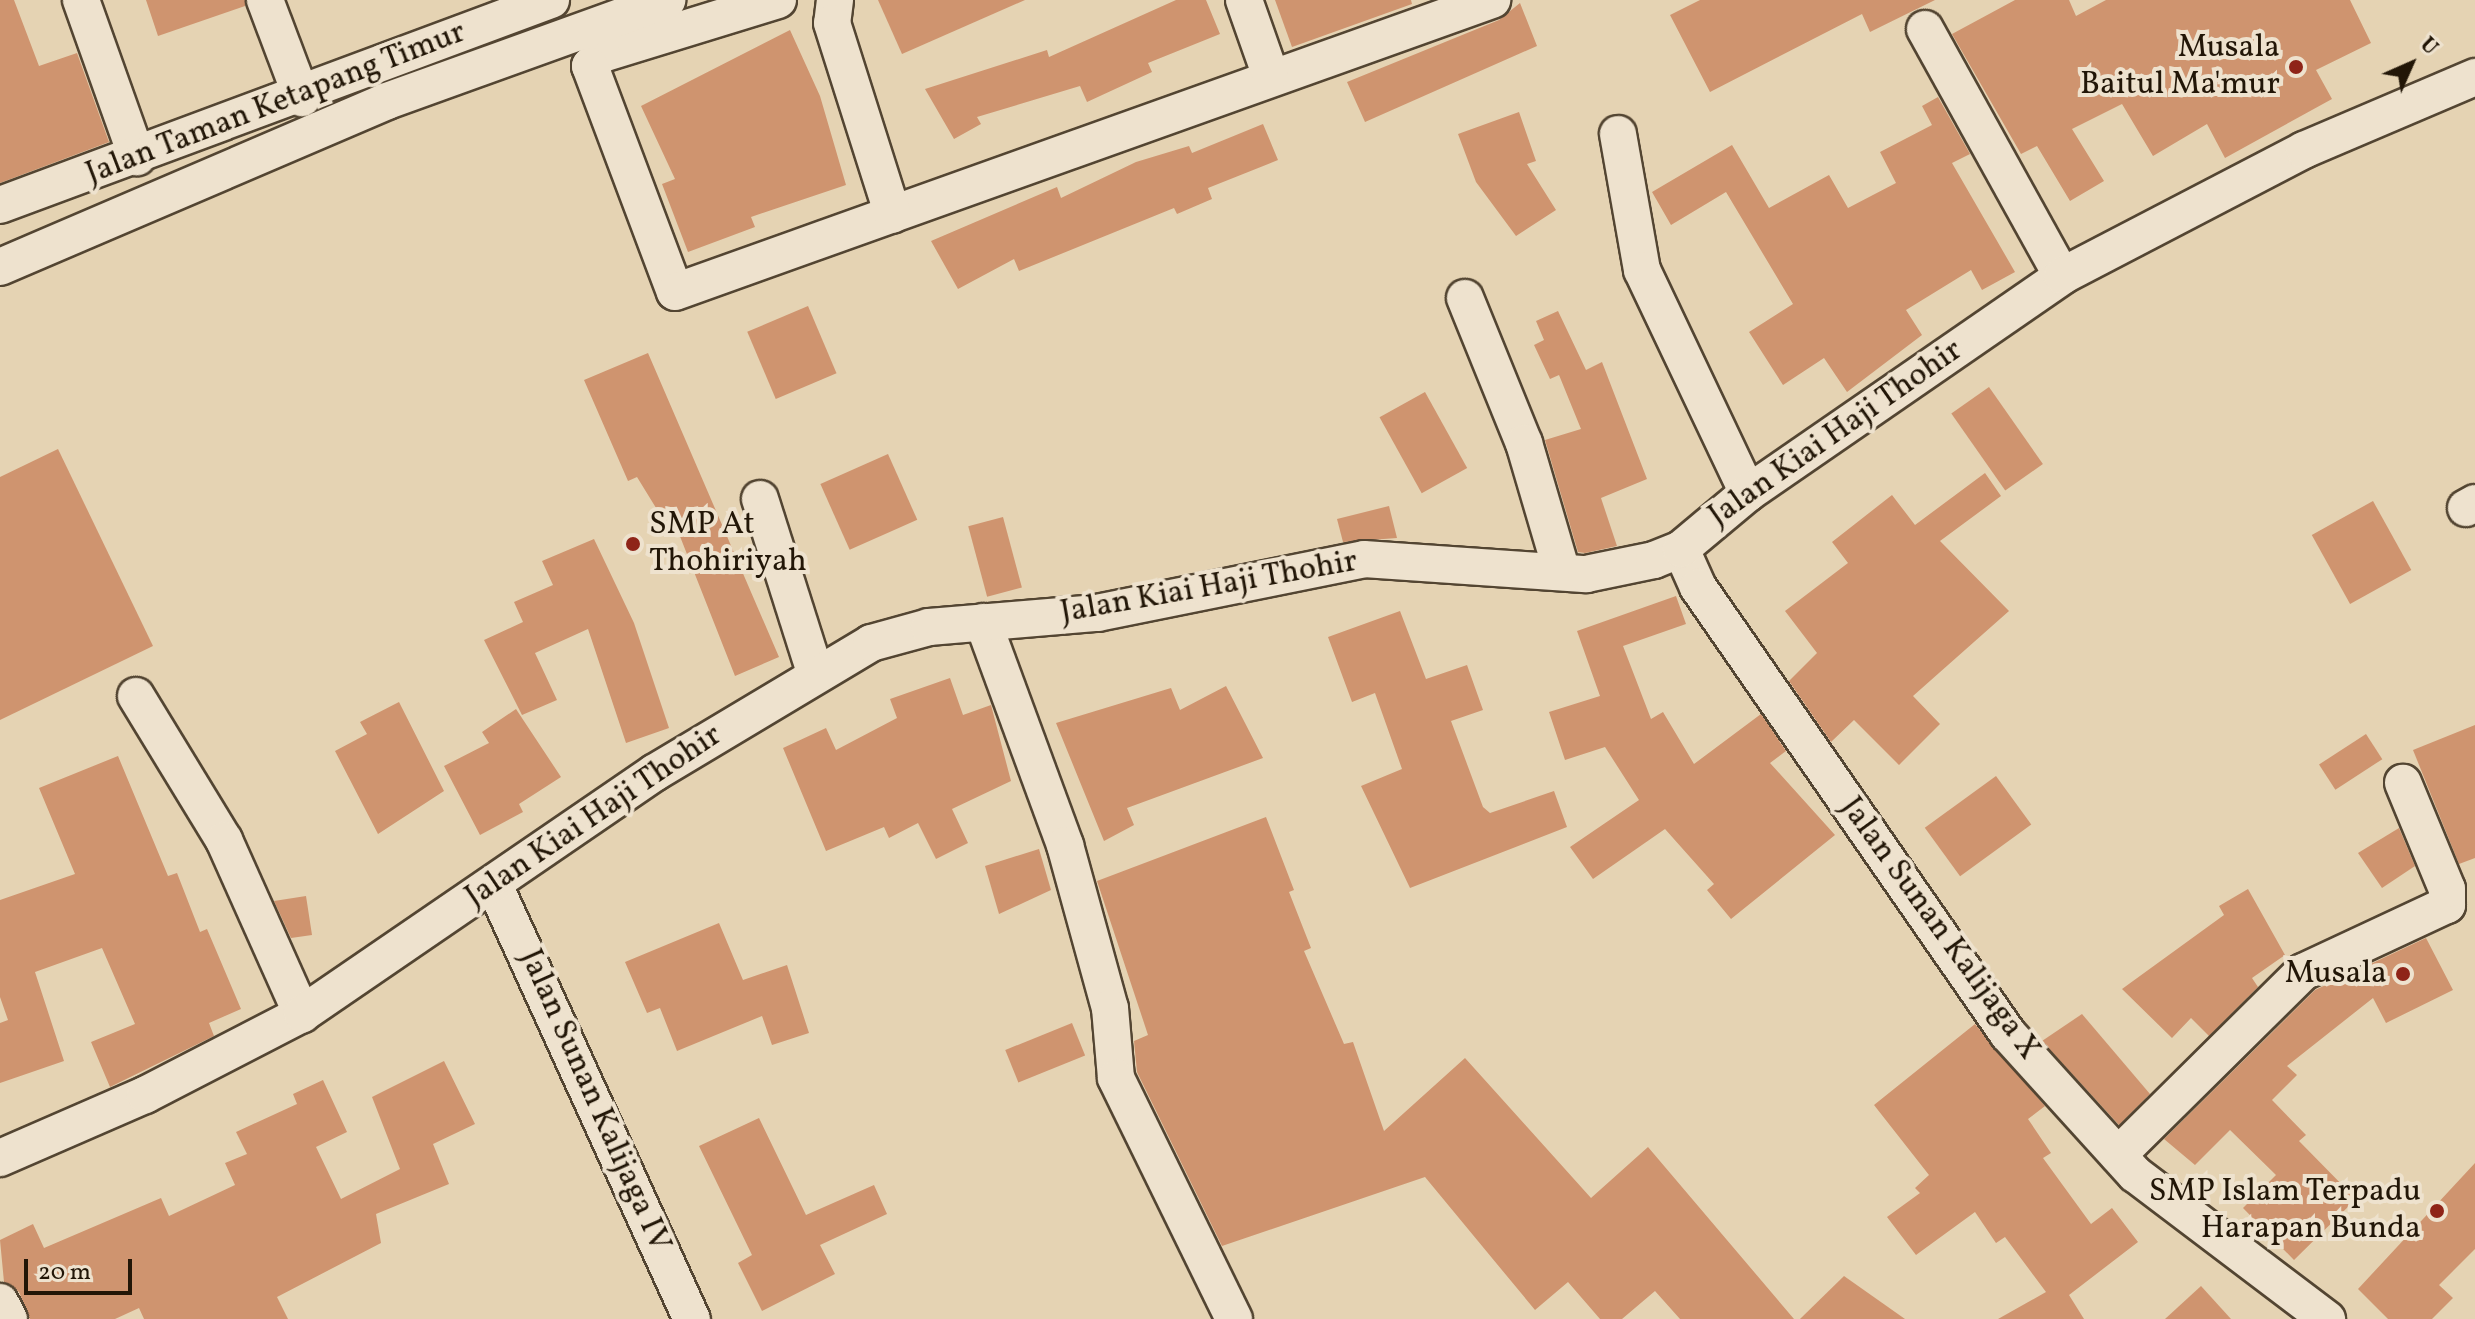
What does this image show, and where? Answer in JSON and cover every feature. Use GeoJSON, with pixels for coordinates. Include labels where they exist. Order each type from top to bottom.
{"type":"FeatureCollection","features":[{"type":"Feature","properties":{"kind":"street"},"geometry":{"type":"LineString","coordinates":[[81,0],[137,157]]}},
{"type":"Feature","properties":{"kind":"street"},"geometry":{"type":"LineString","coordinates":[[265,0],[302,98]]}},
{"type":"Feature","properties":{"kind":"street","name":"Jalan Taman Ketapang Timur"},"geometry":{"type":"LineString","coordinates":[[0,205],[302,98],[551,0]]}},
{"type":"Feature","properties":{"kind":"street"},"geometry":{"type":"LineString","coordinates":[[0,267],[387,101],[667,0]]}},
{"type":"Feature","properties":{"kind":"street"},"geometry":{"type":"LineString","coordinates":[[778,0],[602,54],[590,66],[667,285],[683,293],[1270,74],[1492,0]]}},
{"type":"Feature","properties":{"kind":"street"},"geometry":{"type":"LineString","coordinates":[[1244,0],[1270,74]]}},
{"type":"Feature","properties":{"kind":"street"},"geometry":{"type":"LineString","coordinates":[[825,8],[893,215]]}},
{"type":"Feature","properties":{"kind":"street"},"geometry":{"type":"LineString","coordinates":[[1925,29],[2062,276]]}},
{"type":"Feature","properties":{"kind":"street","name":"Jalan Kiai Haji Thohir"},"geometry":{"type":"LineString","coordinates":[[0,1158],[145,1095],[302,1014],[815,672],[897,634],[983,622],[1097,613],[1364,559],[1562,572],[1627,566],[1681,549],[1748,493],[2062,276],[2304,150],[2475,77]]}},
{"type":"Feature","properties":{"kind":"street"},"geometry":{"type":"LineString","coordinates":[[1618,134],[1642,270],[1748,493]]}},
{"type":"Feature","properties":{"kind":"street"},"geometry":{"type":"LineString","coordinates":[[1465,298],[1524,443],[1562,572]]}},
{"type":"Feature","properties":{"kind":"street"},"geometry":{"type":"LineString","coordinates":[[760,499],[815,672]]}},
{"type":"Feature","properties":{"kind":"street","name":"Jalan Sunan Kalijaga X"},"geometry":{"type":"LineString","coordinates":[[1681,549],[1698,587],[2008,1034],[2118,1155],[2327,1319]]}},
{"type":"Feature","properties":{"kind":"street"},"geometry":{"type":"LineString","coordinates":[[983,622],[1065,845],[1110,1008],[1116,1078],[1234,1319]]}},
{"type":"Feature","properties":{"kind":"street"},"geometry":{"type":"LineString","coordinates":[[136,696],[224,840],[302,1014]]}},
{"type":"Feature","properties":{"kind":"street"},"geometry":{"type":"LineString","coordinates":[[2118,1155],[2303,972],[2447,905],[2447,889],[2403,783]]}},
{"type":"Feature","properties":{"kind":"street","name":"Jalan Sunan Kalijaga IV"},"geometry":{"type":"LineString","coordinates":[[494,885],[692,1319]]}},
{"type":"Feature","properties":{"kind":"street"},"geometry":{"type":"LineString","coordinates":[[0,1302],[9,1319]]}},
{"type":"Feature","properties":{"kind":"building"},"geometry":{"type":"Polygon","coordinates":[[[0,0],[14,0],[39,66],[77,53],[109,142],[0,183],[0,0]]]}},
{"type":"Feature","properties":{"kind":"building"},"geometry":{"type":"Polygon","coordinates":[[[146,0],[245,0],[245,6],[158,36],[146,0]]]}},
{"type":"Feature","properties":{"kind":"building"},"geometry":{"type":"Polygon","coordinates":[[[878,0],[1025,0],[902,54],[878,0]]]}},
{"type":"Feature","properties":{"kind":"building"},"geometry":{"type":"Polygon","coordinates":[[[1176,0],[1206,0],[1220,34],[1148,63],[1152,72],[1087,102],[1080,86],[977,117],[981,124],[954,139],[925,89],[1047,50],[1049,57],[1176,0]]]}},
{"type":"Feature","properties":{"kind":"building"},"geometry":{"type":"Polygon","coordinates":[[[1275,0],[1411,0],[1412,4],[1292,47],[1275,0]]]}},
{"type":"Feature","properties":{"kind":"building"},"geometry":{"type":"Polygon","coordinates":[[[1700,0],[1935,0],[1870,32],[1862,14],[1710,92],[1670,15],[1700,0]]]}},
{"type":"Feature","properties":{"kind":"building"},"geometry":{"type":"Polygon","coordinates":[[[2015,0],[2069,0],[2076,16],[2106,0],[2350,0],[2371,43],[2316,70],[2332,99],[2225,158],[2207,124],[2153,156],[2122,104],[2072,129],[2104,181],[2070,201],[2037,146],[2021,154],[1952,34],[2015,0]]]}},
{"type":"Feature","properties":{"kind":"building"},"geometry":{"type":"Polygon","coordinates":[[[1520,3],[1537,46],[1365,122],[1347,82],[1499,20],[1520,3]]]}},
{"type":"Feature","properties":{"kind":"building"},"geometry":{"type":"Polygon","coordinates":[[[790,30],[820,96],[846,185],[751,217],[755,227],[688,252],[662,184],[675,179],[641,106],[790,30]]]}},
{"type":"Feature","properties":{"kind":"building"},"geometry":{"type":"Polygon","coordinates":[[[1938,97],[1970,154],[1952,163],[2015,272],[1982,290],[1971,270],[1906,310],[1922,335],[1847,392],[1824,358],[1783,385],[1749,332],[1793,304],[1726,192],[1671,225],[1652,192],[1732,145],[1769,208],[1829,175],[1848,208],[1896,183],[1880,152],[1932,125],[1922,106],[1938,97]]]}},
{"type":"Feature","properties":{"kind":"building"},"geometry":{"type":"Polygon","coordinates":[[[1519,112],[1536,161],[1527,164],[1556,210],[1516,236],[1476,182],[1458,134],[1519,112]]]}},
{"type":"Feature","properties":{"kind":"building"},"geometry":{"type":"Polygon","coordinates":[[[1263,124],[1278,160],[1208,188],[1212,199],[1177,214],[1174,208],[1019,271],[1014,259],[958,289],[931,241],[1057,187],[1061,198],[1136,162],[1189,146],[1192,153],[1263,124]]]}},
{"type":"Feature","properties":{"kind":"building"},"geometry":{"type":"Polygon","coordinates":[[[808,306],[837,373],[776,399],[747,332],[808,306]]]}},
{"type":"Feature","properties":{"kind":"building"},"geometry":{"type":"Polygon","coordinates":[[[1558,311],[1586,370],[1602,362],[1647,479],[1601,498],[1617,546],[1585,553],[1578,552],[1545,440],[1581,429],[1559,375],[1550,379],[1534,345],[1544,340],[1536,321],[1558,311]]]}},
{"type":"Feature","properties":{"kind":"building"},"geometry":{"type":"Polygon","coordinates":[[[648,353],[779,657],[735,676],[670,511],[661,516],[637,477],[628,481],[584,380],[648,353]]]}},
{"type":"Feature","properties":{"kind":"building"},"geometry":{"type":"Polygon","coordinates":[[[1989,387],[2043,464],[2005,490],[1951,413],[1989,387]]]}},
{"type":"Feature","properties":{"kind":"building"},"geometry":{"type":"Polygon","coordinates":[[[1425,392],[1467,468],[1422,493],[1380,417],[1425,392]]]}},
{"type":"Feature","properties":{"kind":"building"},"geometry":{"type":"Polygon","coordinates":[[[58,449],[153,646],[0,720],[0,477],[58,449]]]}},
{"type":"Feature","properties":{"kind":"building"},"geometry":{"type":"Polygon","coordinates":[[[888,454],[917,520],[850,550],[820,484],[888,454]]]}},
{"type":"Feature","properties":{"kind":"building"},"geometry":{"type":"Polygon","coordinates":[[[1985,473],[2001,496],[1940,541],[2009,611],[1913,696],[1940,724],[1899,765],[1854,720],[1831,742],[1789,681],[1817,653],[1785,611],[1848,563],[1832,542],[1892,495],[1915,525],[1985,473]]]}},
{"type":"Feature","properties":{"kind":"building"},"geometry":{"type":"Polygon","coordinates":[[[2373,501],[2411,570],[2350,604],[2312,535],[2373,501]]]}},
{"type":"Feature","properties":{"kind":"building"},"geometry":{"type":"Polygon","coordinates":[[[1389,506],[1397,538],[1343,542],[1337,519],[1389,506]]]}},
{"type":"Feature","properties":{"kind":"building"},"geometry":{"type":"Polygon","coordinates":[[[1003,517],[1022,588],[987,597],[968,526],[1003,517]]]}},
{"type":"Feature","properties":{"kind":"building"},"geometry":{"type":"Polygon","coordinates":[[[594,539],[634,623],[669,728],[626,743],[588,629],[535,653],[557,700],[522,715],[484,640],[523,622],[514,602],[553,585],[542,561],[594,539]]]}},
{"type":"Feature","properties":{"kind":"building"},"geometry":{"type":"Polygon","coordinates":[[[1676,596],[1686,624],[1623,646],[1651,719],[1663,712],[1694,764],[1761,714],[1786,751],[1770,763],[1835,835],[1731,919],[1707,890],[1714,884],[1665,829],[1593,879],[1570,847],[1639,800],[1605,747],[1565,760],[1549,712],[1600,696],[1577,631],[1676,596]]]}},
{"type":"Feature","properties":{"kind":"building"},"geometry":{"type":"Polygon","coordinates":[[[1400,611],[1426,679],[1467,665],[1483,710],[1451,721],[1483,807],[1490,813],[1554,791],[1567,827],[1410,888],[1361,786],[1402,769],[1375,693],[1352,702],[1328,637],[1400,611]]]}},
{"type":"Feature","properties":{"kind":"building"},"geometry":{"type":"Polygon","coordinates":[[[950,678],[963,715],[991,705],[1011,781],[952,809],[968,843],[936,859],[918,823],[889,838],[884,827],[826,851],[783,748],[826,728],[836,750],[897,718],[890,699],[950,678]]]}},
{"type":"Feature","properties":{"kind":"building"},"geometry":{"type":"Polygon","coordinates":[[[1226,686],[1263,758],[1127,808],[1134,825],[1104,841],[1056,723],[1171,688],[1180,710],[1226,686]]]}},
{"type":"Feature","properties":{"kind":"building"},"geometry":{"type":"Polygon","coordinates":[[[399,702],[444,791],[378,834],[335,751],[367,734],[360,722],[399,702]]]}},
{"type":"Feature","properties":{"kind":"building"},"geometry":{"type":"Polygon","coordinates":[[[516,709],[561,777],[519,804],[523,812],[480,835],[444,766],[489,743],[482,732],[516,709]]]}},
{"type":"Feature","properties":{"kind":"building"},"geometry":{"type":"Polygon","coordinates":[[[2475,725],[2475,858],[2459,864],[2413,750],[2475,725]]]}},
{"type":"Feature","properties":{"kind":"building"},"geometry":{"type":"Polygon","coordinates":[[[2366,734],[2382,759],[2335,790],[2319,764],[2366,734]]]}},
{"type":"Feature","properties":{"kind":"building"},"geometry":{"type":"Polygon","coordinates":[[[118,756],[168,876],[177,873],[200,932],[207,929],[241,1009],[209,1023],[214,1036],[110,1087],[91,1042],[135,1024],[102,948],[35,972],[64,1061],[0,1083],[0,1023],[8,1020],[0,997],[0,900],[75,874],[39,788],[118,756]]]}},
{"type":"Feature","properties":{"kind":"building"},"geometry":{"type":"Polygon","coordinates":[[[1996,776],[2031,825],[1960,876],[1925,828],[1996,776]]]}},
{"type":"Feature","properties":{"kind":"building"},"geometry":{"type":"Polygon","coordinates":[[[1266,817],[1294,890],[1289,892],[1311,948],[1304,951],[1344,1044],[1353,1042],[1384,1131],[1465,1058],[1591,1198],[1648,1147],[1794,1319],[1680,1319],[1655,1291],[1622,1319],[1600,1319],[1568,1282],[1535,1310],[1425,1177],[1222,1246],[1137,1072],[1134,1041],[1148,1035],[1097,881],[1266,817]]]}},
{"type":"Feature","properties":{"kind":"building"},"geometry":{"type":"Polygon","coordinates":[[[2399,828],[2415,866],[2382,888],[2358,853],[2399,828]]]}},
{"type":"Feature","properties":{"kind":"building"},"geometry":{"type":"Polygon","coordinates":[[[1039,849],[1051,890],[999,914],[985,866],[1039,849]]]}},
{"type":"Feature","properties":{"kind":"building"},"geometry":{"type":"Polygon","coordinates":[[[2248,889],[2285,955],[2252,978],[2258,987],[2209,1036],[2191,1018],[2172,1038],[2122,989],[2224,915],[2219,906],[2248,889]]]}},
{"type":"Feature","properties":{"kind":"building"},"geometry":{"type":"Polygon","coordinates":[[[306,896],[312,935],[291,938],[274,901],[306,896]]]}},
{"type":"Feature","properties":{"kind":"building"},"geometry":{"type":"Polygon","coordinates":[[[719,923],[743,980],[787,965],[809,1033],[772,1045],[762,1016],[677,1051],[660,1008],[647,1013],[625,962],[719,923]]]}},
{"type":"Feature","properties":{"kind":"building"},"geometry":{"type":"Polygon","coordinates":[[[2426,938],[2453,990],[2386,1023],[2373,998],[2287,1066],[2297,1075],[2272,1100],[2306,1135],[2299,1141],[2356,1199],[2294,1260],[2243,1208],[2276,1175],[2230,1130],[2195,1165],[2164,1139],[2315,990],[2426,938]]]}},
{"type":"Feature","properties":{"kind":"building"},"geometry":{"type":"Polygon","coordinates":[[[2082,1014],[2150,1094],[2119,1125],[2042,1041],[2082,1014]]]}},
{"type":"Feature","properties":{"kind":"building"},"geometry":{"type":"Polygon","coordinates":[[[1072,1023],[1085,1055],[1018,1082],[1005,1050],[1072,1023]]]}},
{"type":"Feature","properties":{"kind":"building"},"geometry":{"type":"Polygon","coordinates":[[[1975,1024],[2045,1106],[2028,1119],[2051,1153],[2043,1158],[2091,1224],[2112,1208],[2138,1242],[2069,1295],[2084,1319],[1998,1319],[2046,1292],[2005,1237],[1996,1243],[1975,1212],[1916,1255],[1887,1217],[1920,1193],[1915,1188],[1929,1175],[1874,1105],[1975,1024]]]}},
{"type":"Feature","properties":{"kind":"building"},"geometry":{"type":"Polygon","coordinates":[[[444,1061],[475,1124],[433,1144],[449,1184],[376,1214],[381,1243],[277,1297],[288,1319],[144,1319],[139,1308],[115,1319],[30,1319],[19,1292],[4,1282],[0,1240],[33,1224],[44,1248],[161,1198],[169,1216],[235,1185],[225,1163],[247,1154],[236,1132],[297,1104],[293,1094],[323,1080],[347,1132],[316,1147],[341,1199],[400,1169],[372,1097],[444,1061]]]}},
{"type":"Feature","properties":{"kind":"building"},"geometry":{"type":"Polygon","coordinates":[[[759,1118],[806,1215],[874,1185],[887,1214],[820,1245],[835,1274],[762,1311],[738,1263],[752,1255],[699,1146],[759,1118]]]}},
{"type":"Feature","properties":{"kind":"building"},"geometry":{"type":"Polygon","coordinates":[[[2475,1163],[2475,1249],[2439,1285],[2453,1298],[2432,1319],[2388,1319],[2358,1289],[2475,1163]]]}},
{"type":"Feature","properties":{"kind":"building"},"geometry":{"type":"Polygon","coordinates":[[[1844,1276],[1905,1319],[1800,1319],[1844,1276]]]}},
{"type":"Feature","properties":{"kind":"building"},"geometry":{"type":"Polygon","coordinates":[[[2201,1286],[2231,1319],[2165,1319],[2201,1286]]]}},
{"type":"Feature","properties":{"kind":"place","name":"Musala Baitul Ma'mur"},"geometry":{"type":"Point","coordinates":[2296,67]}},
{"type":"Feature","properties":{"kind":"place","name":"SMP At Thohiriyah"},"geometry":{"type":"Point","coordinates":[633,544]}},
{"type":"Feature","properties":{"kind":"place","name":"Musala"},"geometry":{"type":"Point","coordinates":[2403,974]}},
{"type":"Feature","properties":{"kind":"place","name":"SMP Islam Terpadu Harapan Bunda"},"geometry":{"type":"Point","coordinates":[2437,1211]}}]}
